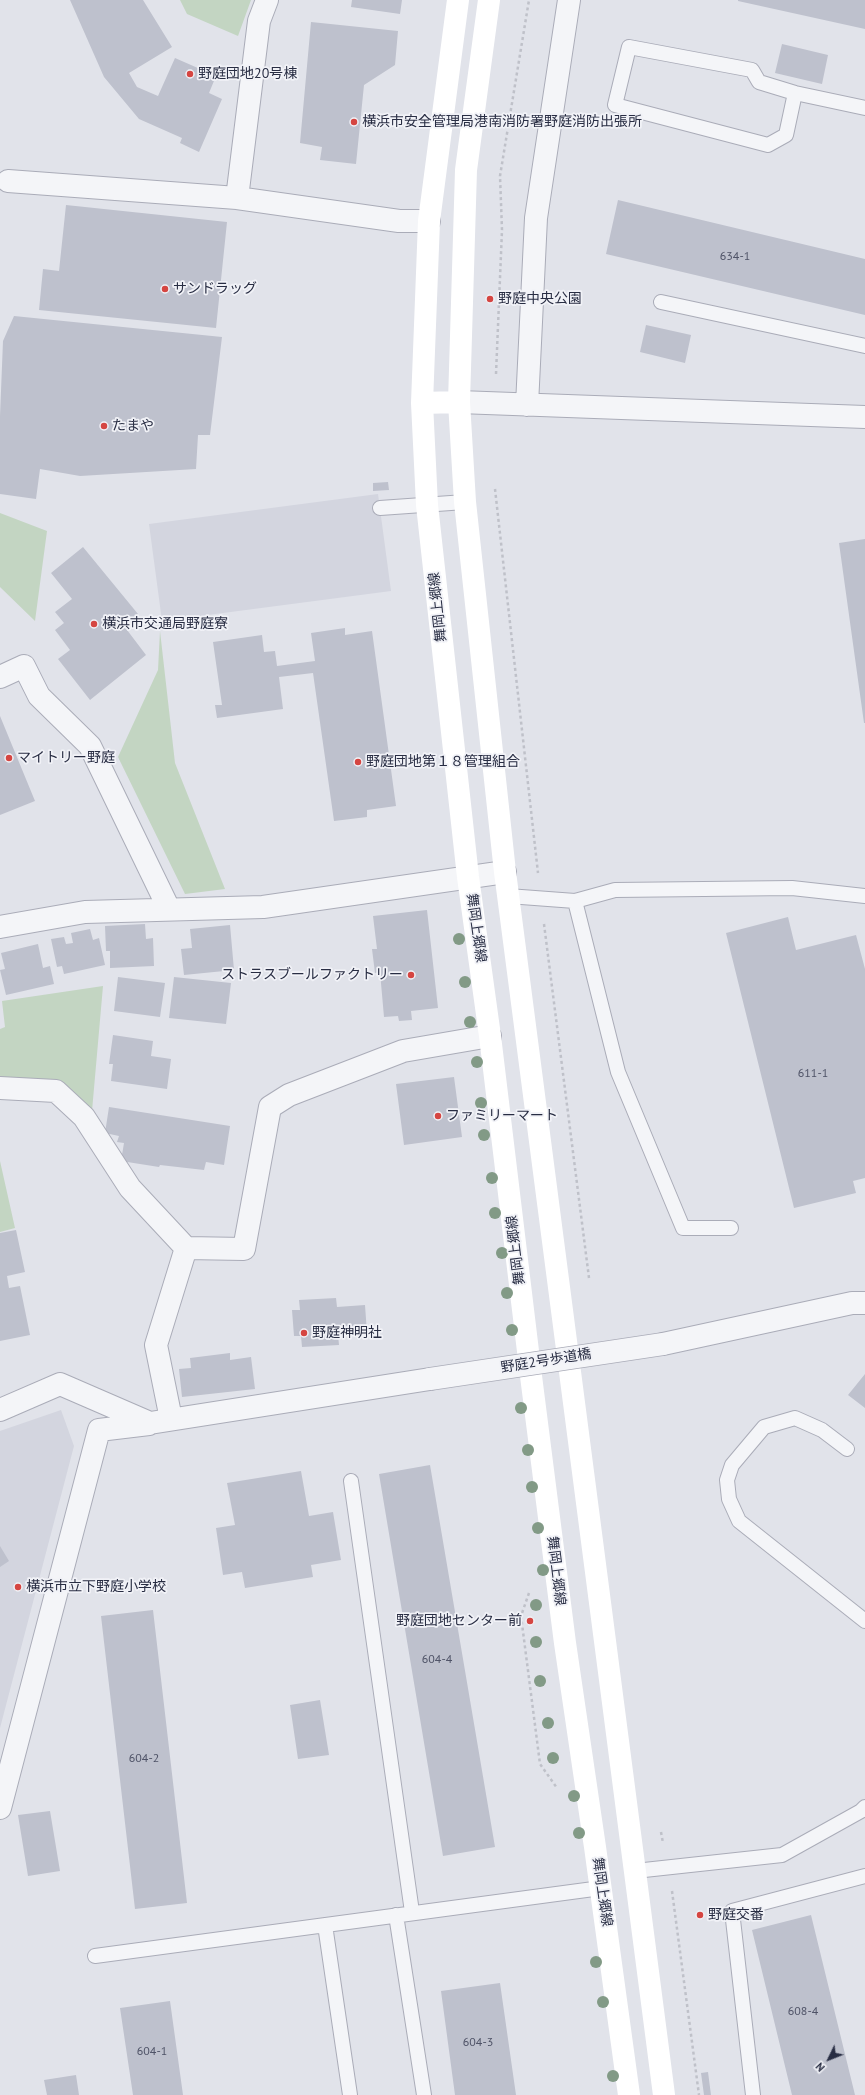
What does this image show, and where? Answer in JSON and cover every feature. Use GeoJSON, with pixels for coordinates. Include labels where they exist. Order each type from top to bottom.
{"type":"FeatureCollection","features":[{"type":"Feature","properties":{"kind":"street"},"geometry":{"type":"LineString","coordinates":[[237,198],[259,21],[267,0]]}},
{"type":"Feature","properties":{"kind":"street","name":"舞岡上郷線"},"geometry":{"type":"LineString","coordinates":[[458,0],[429,221],[422,403],[427,505],[468,877],[490,1036],[531,1376],[563,1627],[629,2095]]}},
{"type":"Feature","properties":{"kind":"street"},"geometry":{"type":"LineString","coordinates":[[489,0],[466,170],[459,402],[465,502],[505,872],[664,2095]]}},
{"type":"Feature","properties":{"kind":"street"},"geometry":{"type":"LineString","coordinates":[[527,405],[536,218],[569,0]]}},
{"type":"Feature","properties":{"kind":"street"},"geometry":{"type":"LineString","coordinates":[[8,181],[237,198],[399,221],[429,221]]}},
{"type":"Feature","properties":{"kind":"street"},"geometry":{"type":"LineString","coordinates":[[422,403],[459,402],[865,417]]}},
{"type":"Feature","properties":{"kind":"street"},"geometry":{"type":"LineString","coordinates":[[0,677],[24,666],[39,696],[90,746],[169,909]]}},
{"type":"Feature","properties":{"kind":"street"},"geometry":{"type":"LineString","coordinates":[[0,927],[85,912],[263,907],[505,872]]}},
{"type":"Feature","properties":{"kind":"street"},"geometry":{"type":"LineString","coordinates":[[0,1088],[56,1091],[84,1117],[130,1188],[186,1248],[244,1249],[270,1107],[289,1095],[402,1051],[490,1036]]}},
{"type":"Feature","properties":{"kind":"street"},"geometry":{"type":"LineString","coordinates":[[171,1419],[156,1345],[186,1248]]}},
{"type":"Feature","properties":{"kind":"street","name":"野庭2号歩道橋"},"geometry":{"type":"LineString","coordinates":[[0,1808],[100,1430],[663,1344],[852,1303],[865,1303]]}},
{"type":"Feature","properties":{"kind":"street"},"geometry":{"type":"LineString","coordinates":[[0,1410],[60,1384],[150,1423]]}},
{"type":"Feature","properties":{"kind":"lane"},"geometry":{"type":"LineString","coordinates":[[795,93],[786,135],[768,145],[615,105],[629,47],[752,70],[759,82],[795,93],[865,108]]}},
{"type":"Feature","properties":{"kind":"lane"},"geometry":{"type":"LineString","coordinates":[[661,302],[865,346]]}},
{"type":"Feature","properties":{"kind":"lane"},"geometry":{"type":"LineString","coordinates":[[380,508],[465,502]]}},
{"type":"Feature","properties":{"kind":"lane"},"geometry":{"type":"LineString","coordinates":[[508,896],[575,901],[615,890],[792,888],[865,896]]}},
{"type":"Feature","properties":{"kind":"lane"},"geometry":{"type":"LineString","coordinates":[[575,901],[618,1072],[683,1228],[731,1228]]}},
{"type":"Feature","properties":{"kind":"lane"},"geometry":{"type":"LineString","coordinates":[[847,1449],[822,1430],[795,1418],[764,1427],[732,1465],[727,1480],[729,1499],[739,1521],[865,1621]]}},
{"type":"Feature","properties":{"kind":"lane"},"geometry":{"type":"LineString","coordinates":[[351,1481],[412,1912]]}},
{"type":"Feature","properties":{"kind":"lane"},"geometry":{"type":"LineString","coordinates":[[635,1871],[668,1869],[782,1855],[861,1811],[865,1807]]}},
{"type":"Feature","properties":{"kind":"lane"},"geometry":{"type":"LineString","coordinates":[[753,2095],[732,1911],[865,1876]]}},
{"type":"Feature","properties":{"kind":"lane"},"geometry":{"type":"LineString","coordinates":[[95,1956],[412,1912],[601,1888]]}},
{"type":"Feature","properties":{"kind":"lane"},"geometry":{"type":"LineString","coordinates":[[396,1915],[424,2095]]}},
{"type":"Feature","properties":{"kind":"lane"},"geometry":{"type":"LineString","coordinates":[[325,1925],[350,2095]]}},
{"type":"Feature","properties":{"kind":"path"},"geometry":{"type":"LineString","coordinates":[[494,404],[502,230],[500,176],[529,0]]}},
{"type":"Feature","properties":{"kind":"path"},"geometry":{"type":"LineString","coordinates":[[494,486],[541,899],[590,1285]]}},
{"type":"Feature","properties":{"kind":"path"},"geometry":{"type":"LineString","coordinates":[[659,1826],[674,1901],[699,2095]]}},
{"type":"Feature","properties":{"kind":"shaded area"},"geometry":{"type":"Polygon","coordinates":[[[378,494],[391,591],[162,621],[149,524],[378,494]]]}},
{"type":"Feature","properties":{"kind":"shaded area","name":"横浜市立下野庭小学校"},"geometry":{"type":"Polygon","coordinates":[[[61,1410],[74,1446],[0,1728],[0,1431],[61,1410]]]}},
{"type":"Feature","properties":{"kind":"green space"},"geometry":{"type":"Polygon","coordinates":[[[180,0],[251,0],[238,36],[187,14],[180,0]]]}},
{"type":"Feature","properties":{"kind":"green space"},"geometry":{"type":"Polygon","coordinates":[[[0,513],[47,531],[35,621],[0,587],[0,513]]]}},
{"type":"Feature","properties":{"kind":"green space"},"geometry":{"type":"Polygon","coordinates":[[[160,631],[175,763],[225,889],[185,894],[118,757],[158,670],[160,631]]]}},
{"type":"Feature","properties":{"kind":"green space"},"geometry":{"type":"Polygon","coordinates":[[[103,986],[92,1111],[0,1084],[0,1029],[5,1027],[2,1001],[103,986]]]}},
{"type":"Feature","properties":{"kind":"green space"},"geometry":{"type":"Polygon","coordinates":[[[0,1161],[15,1228],[0,1232],[0,1161]]]}},
{"type":"Feature","properties":{"kind":"building","name":"野庭団地20号棟"},"geometry":{"type":"Polygon","coordinates":[[[70,0],[143,0],[172,47],[129,73],[137,87],[158,96],[175,58],[216,76],[209,93],[222,99],[199,152],[180,143],[182,138],[139,119],[104,77],[70,0]]]}},
{"type":"Feature","properties":{"kind":"building"},"geometry":{"type":"Polygon","coordinates":[[[352,0],[402,0],[400,14],[351,7],[352,0]]]}},
{"type":"Feature","properties":{"kind":"building"},"geometry":{"type":"Polygon","coordinates":[[[865,0],[865,29],[738,1],[865,0]]]}},
{"type":"Feature","properties":{"kind":"building"},"geometry":{"type":"Polygon","coordinates":[[[311,22],[398,31],[395,65],[364,85],[356,164],[320,160],[322,147],[300,143],[311,22]]]}},
{"type":"Feature","properties":{"kind":"building"},"geometry":{"type":"Polygon","coordinates":[[[782,44],[828,55],[822,84],[775,73],[782,44]]]}},
{"type":"Feature","properties":{"kind":"building"},"geometry":{"type":"Polygon","coordinates":[[[618,200],[865,259],[865,315],[606,254],[618,200]]]}},
{"type":"Feature","properties":{"kind":"building"},"geometry":{"type":"Polygon","coordinates":[[[66,205],[227,222],[216,328],[39,310],[43,269],[59,271],[66,205]]]}},
{"type":"Feature","properties":{"kind":"building"},"geometry":{"type":"Polygon","coordinates":[[[14,316],[222,337],[210,435],[198,435],[196,469],[80,476],[40,469],[36,499],[0,494],[0,416],[3,341],[14,316]]]}},
{"type":"Feature","properties":{"kind":"building"},"geometry":{"type":"Polygon","coordinates":[[[646,325],[691,335],[685,363],[640,352],[646,325]]]}},
{"type":"Feature","properties":{"kind":"building"},"geometry":{"type":"Polygon","coordinates":[[[388,482],[389,490],[373,491],[373,483],[388,482]]]}},
{"type":"Feature","properties":{"kind":"building"},"geometry":{"type":"Polygon","coordinates":[[[865,539],[865,723],[864,723],[839,543],[865,539]]]}},
{"type":"Feature","properties":{"kind":"building","name":"横浜市交通局野庭寮"},"geometry":{"type":"Polygon","coordinates":[[[83,547],[138,614],[124,626],[146,655],[90,700],[58,659],[70,650],[55,630],[64,623],[55,612],[72,599],[51,573],[83,547]]]}},
{"type":"Feature","properties":{"kind":"building","name":"野庭団地第１８管理組合"},"geometry":{"type":"Polygon","coordinates":[[[345,628],[345,635],[372,631],[396,806],[367,810],[367,817],[334,821],[313,673],[279,677],[283,709],[217,718],[215,705],[222,705],[213,642],[262,635],[264,652],[275,651],[277,666],[315,661],[311,633],[345,628]]]}},
{"type":"Feature","properties":{"kind":"building","name":"マイトリー野庭"},"geometry":{"type":"Polygon","coordinates":[[[0,716],[35,801],[0,815],[0,716]]]}},
{"type":"Feature","properties":{"kind":"building"},"geometry":{"type":"Polygon","coordinates":[[[427,910],[438,1008],[411,1011],[412,1020],[399,1021],[398,1016],[384,1017],[380,972],[375,973],[372,949],[377,949],[373,916],[427,910]]]}},
{"type":"Feature","properties":{"kind":"building"},"geometry":{"type":"Polygon","coordinates":[[[788,917],[796,950],[856,935],[865,969],[865,1178],[853,1181],[856,1193],[794,1208],[726,933],[788,917]]]}},
{"type":"Feature","properties":{"kind":"building"},"geometry":{"type":"Polygon","coordinates":[[[145,924],[146,939],[153,938],[154,966],[110,968],[110,951],[106,951],[105,926],[145,924]]]}},
{"type":"Feature","properties":{"kind":"building"},"geometry":{"type":"Polygon","coordinates":[[[230,925],[234,970],[184,975],[181,949],[192,948],[190,929],[230,925]]]}},
{"type":"Feature","properties":{"kind":"building"},"geometry":{"type":"Polygon","coordinates":[[[90,929],[93,940],[99,938],[105,965],[64,974],[62,966],[57,967],[51,939],[64,937],[66,944],[73,943],[71,933],[90,929]]]}},
{"type":"Feature","properties":{"kind":"building"},"geometry":{"type":"Polygon","coordinates":[[[38,944],[43,968],[50,966],[54,984],[6,995],[0,970],[5,969],[1,953],[38,944]]]}},
{"type":"Feature","properties":{"kind":"building"},"geometry":{"type":"Polygon","coordinates":[[[118,977],[165,983],[160,1017],[114,1011],[118,977]]]}},
{"type":"Feature","properties":{"kind":"building"},"geometry":{"type":"Polygon","coordinates":[[[174,977],[231,983],[226,1024],[169,1018],[174,977]]]}},
{"type":"Feature","properties":{"kind":"building"},"geometry":{"type":"Polygon","coordinates":[[[113,1035],[153,1041],[151,1056],[171,1059],[167,1089],[111,1081],[113,1064],[109,1064],[113,1035]]]}},
{"type":"Feature","properties":{"kind":"building"},"geometry":{"type":"Polygon","coordinates":[[[454,1077],[462,1137],[404,1145],[396,1084],[454,1077]]]}},
{"type":"Feature","properties":{"kind":"building"},"geometry":{"type":"Polygon","coordinates":[[[109,1107],[230,1126],[224,1165],[206,1162],[204,1170],[160,1165],[159,1167],[121,1161],[124,1143],[117,1142],[119,1136],[105,1133],[109,1107]]]}},
{"type":"Feature","properties":{"kind":"building"},"geometry":{"type":"Polygon","coordinates":[[[16,1230],[25,1272],[7,1276],[9,1288],[20,1286],[30,1335],[0,1341],[0,1233],[16,1230]]]}},
{"type":"Feature","properties":{"kind":"building"},"geometry":{"type":"Polygon","coordinates":[[[336,1298],[337,1307],[365,1305],[367,1333],[338,1335],[339,1345],[302,1347],[301,1336],[294,1336],[292,1310],[300,1310],[299,1300],[336,1298]]]}},
{"type":"Feature","properties":{"kind":"building"},"geometry":{"type":"Polygon","coordinates":[[[230,1353],[230,1360],[251,1357],[255,1389],[182,1397],[179,1369],[191,1368],[190,1358],[230,1353]]]}},
{"type":"Feature","properties":{"kind":"building"},"geometry":{"type":"Polygon","coordinates":[[[865,1374],[865,1408],[848,1395],[865,1374]]]}},
{"type":"Feature","properties":{"kind":"building"},"geometry":{"type":"Polygon","coordinates":[[[430,1465],[495,1847],[443,1856],[379,1474],[430,1465]]]}},
{"type":"Feature","properties":{"kind":"building"},"geometry":{"type":"Polygon","coordinates":[[[301,1471],[309,1516],[333,1512],[341,1560],[311,1565],[313,1577],[245,1588],[242,1572],[223,1575],[216,1528],[235,1525],[227,1483],[301,1471]]]}},
{"type":"Feature","properties":{"kind":"building"},"geometry":{"type":"Polygon","coordinates":[[[0,1546],[9,1561],[0,1567],[0,1546]]]}},
{"type":"Feature","properties":{"kind":"building"},"geometry":{"type":"Polygon","coordinates":[[[153,1610],[187,1903],[135,1909],[101,1616],[153,1610]]]}},
{"type":"Feature","properties":{"kind":"building"},"geometry":{"type":"Polygon","coordinates":[[[320,1700],[329,1755],[298,1759],[290,1705],[320,1700]]]}},
{"type":"Feature","properties":{"kind":"building"},"geometry":{"type":"Polygon","coordinates":[[[50,1811],[60,1871],[28,1876],[18,1815],[50,1811]]]}},
{"type":"Feature","properties":{"kind":"building"},"geometry":{"type":"Polygon","coordinates":[[[811,1915],[855,2095],[792,2095],[752,1930],[811,1915]]]}},
{"type":"Feature","properties":{"kind":"building"},"geometry":{"type":"Polygon","coordinates":[[[500,1983],[516,2095],[455,2095],[441,1991],[500,1983]]]}},
{"type":"Feature","properties":{"kind":"building"},"geometry":{"type":"Polygon","coordinates":[[[170,2001],[183,2095],[133,2095],[120,2008],[170,2001]]]}},
{"type":"Feature","properties":{"kind":"building"},"geometry":{"type":"Polygon","coordinates":[[[708,2072],[711,2095],[704,2095],[701,2073],[708,2072]]]}},
{"type":"Feature","properties":{"kind":"building"},"geometry":{"type":"Polygon","coordinates":[[[76,2075],[79,2095],[47,2095],[44,2080],[76,2075]]]}},
{"type":"Feature","properties":{"kind":"place","name":"野庭団地20号棟"},"geometry":{"type":"Point","coordinates":[190,74]}},
{"type":"Feature","properties":{"kind":"place","name":"横浜市安全管理局港南消防署野庭消防出張所"},"geometry":{"type":"Point","coordinates":[354,122]}},
{"type":"Feature","properties":{"kind":"place","name":"サンドラッグ"},"geometry":{"type":"Point","coordinates":[165,289]}},
{"type":"Feature","properties":{"kind":"place","name":"野庭中央公園"},"geometry":{"type":"Point","coordinates":[490,299]}},
{"type":"Feature","properties":{"kind":"place","name":"たまや"},"geometry":{"type":"Point","coordinates":[104,426]}},
{"type":"Feature","properties":{"kind":"place","name":"横浜市交通局野庭寮"},"geometry":{"type":"Point","coordinates":[94,624]}},
{"type":"Feature","properties":{"kind":"place","name":"マイトリー野庭"},"geometry":{"type":"Point","coordinates":[9,758]}},
{"type":"Feature","properties":{"kind":"place","name":"野庭団地第１８管理組合"},"geometry":{"type":"Point","coordinates":[358,762]}},
{"type":"Feature","properties":{"kind":"place","name":"ストラスブールファクトリー"},"geometry":{"type":"Point","coordinates":[411,975]}},
{"type":"Feature","properties":{"kind":"place","name":"ファミリーマート"},"geometry":{"type":"Point","coordinates":[438,1116]}},
{"type":"Feature","properties":{"kind":"place","name":"野庭神明社"},"geometry":{"type":"Point","coordinates":[304,1333]}},
{"type":"Feature","properties":{"kind":"place","name":"横浜市立下野庭小学校"},"geometry":{"type":"Point","coordinates":[18,1587]}},
{"type":"Feature","properties":{"kind":"place","name":"野庭団地センター前"},"geometry":{"type":"Point","coordinates":[530,1621]}},
{"type":"Feature","properties":{"kind":"place","name":"野庭交番"},"geometry":{"type":"Point","coordinates":[700,1915]}}]}
